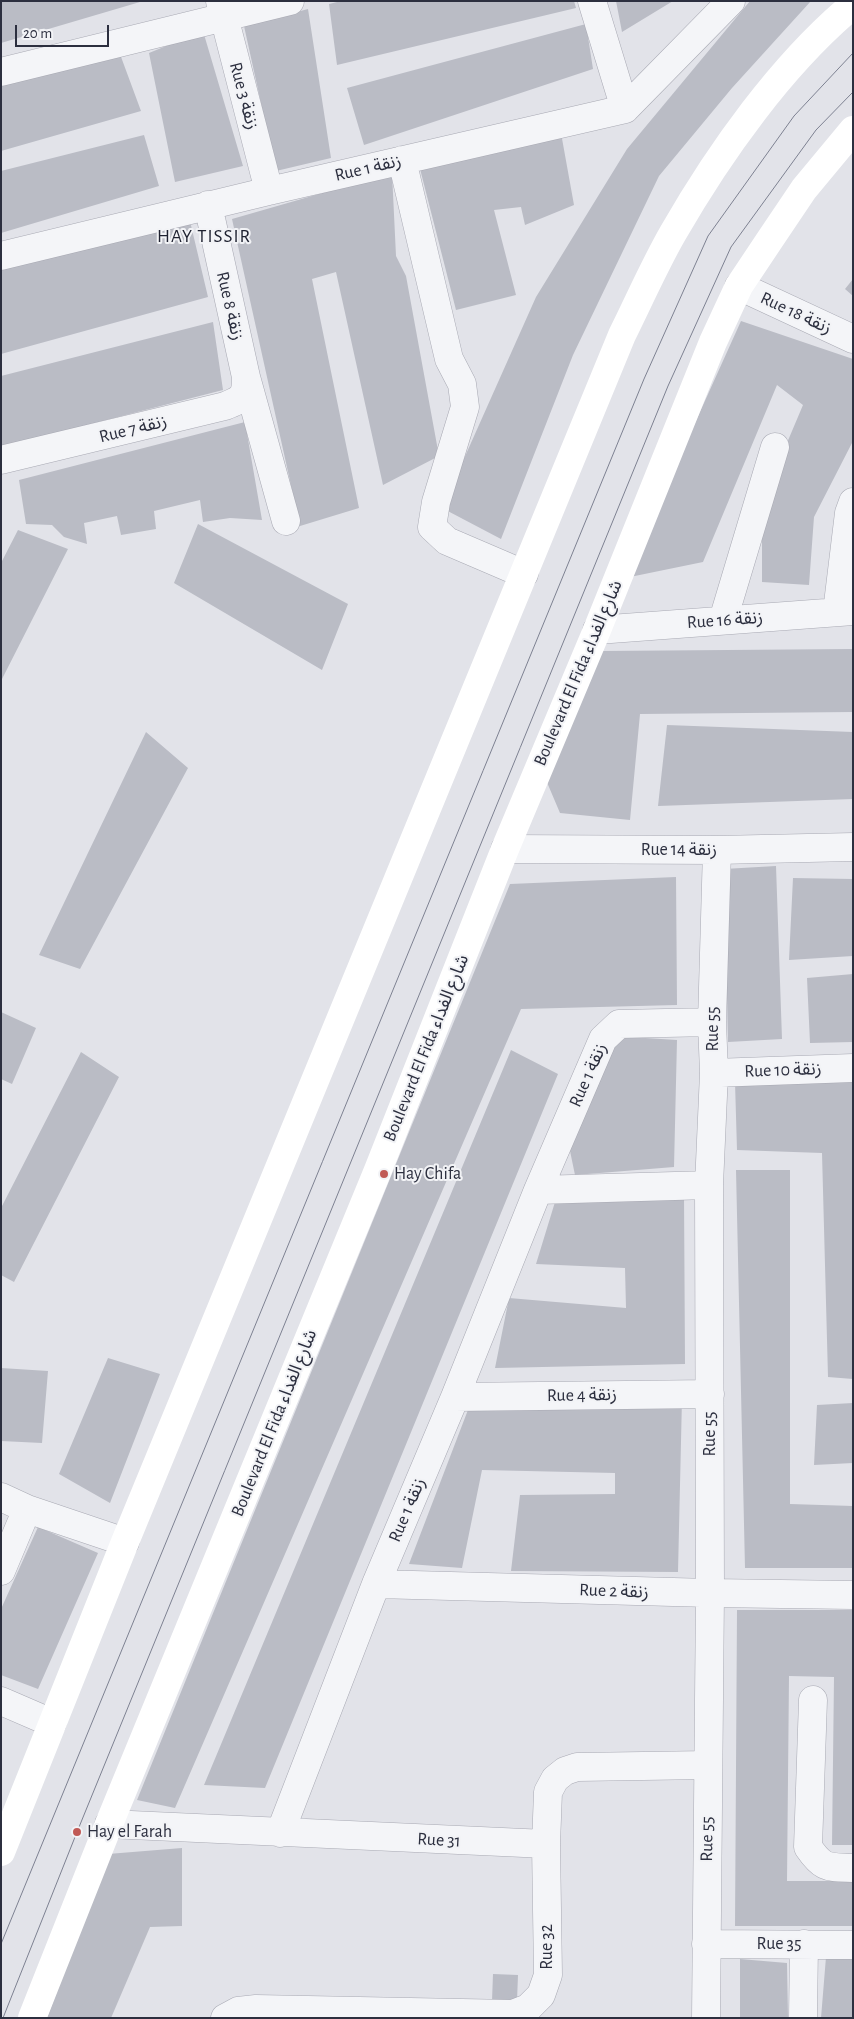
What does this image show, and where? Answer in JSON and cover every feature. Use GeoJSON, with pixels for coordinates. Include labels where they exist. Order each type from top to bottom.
{"type":"FeatureCollection","features":[{"type":"Feature","properties":{"kind":"main road"},"geometry":{"type":"LineString","coordinates":[[1,1852],[125,1542],[622,335],[672,234],[720,158],[777,82],[837,18],[853,4]]}},
{"type":"Feature","properties":{"kind":"main road","name":"Boulevard El Fida شارع الفداء"},"geometry":{"type":"LineString","coordinates":[[32,2018],[109,1824],[370,1188],[505,849],[597,630],[713,342],[739,286],[804,189],[853,130]]}},
{"type":"Feature","properties":{"kind":"street"},"geometry":{"type":"LineString","coordinates":[[1,72],[221,9],[290,1]]}},
{"type":"Feature","properties":{"kind":"street"},"geometry":{"type":"LineString","coordinates":[[592,1],[625,109],[731,1]]}},
{"type":"Feature","properties":{"kind":"street","name":"Rue 3 زنقة"},"geometry":{"type":"LineString","coordinates":[[221,9],[269,190]]}},
{"type":"Feature","properties":{"kind":"street","name":"Rue 1 زنقة"},"geometry":{"type":"LineString","coordinates":[[1,256],[269,190],[625,109]]}},
{"type":"Feature","properties":{"kind":"street"},"geometry":{"type":"LineString","coordinates":[[402,160],[449,359],[462,384],[465,407],[436,502],[432,528],[447,541],[524,574]]}},
{"type":"Feature","properties":{"kind":"street","name":"Rue 8 زنقة"},"geometry":{"type":"LineString","coordinates":[[208,205],[246,377],[286,521]]}},
{"type":"Feature","properties":{"kind":"street","name":"Rue 18 زنقة"},"geometry":{"type":"LineString","coordinates":[[739,286],[853,339]]}},
{"type":"Feature","properties":{"kind":"street","name":"Rue 7 زنقة"},"geometry":{"type":"LineString","coordinates":[[1,460],[225,406],[239,400],[246,391],[246,377]]}},
{"type":"Feature","properties":{"kind":"street"},"geometry":{"type":"LineString","coordinates":[[723,620],[775,447]]}},
{"type":"Feature","properties":{"kind":"street"},"geometry":{"type":"LineString","coordinates":[[845,612],[849,513],[853,502]]}},
{"type":"Feature","properties":{"kind":"street","name":"Rue 16 زنقة"},"geometry":{"type":"LineString","coordinates":[[597,630],[845,612]]}},
{"type":"Feature","properties":{"kind":"street","name":"Rue 14 زنقة"},"geometry":{"type":"LineString","coordinates":[[505,849],[717,850],[853,848]]}},
{"type":"Feature","properties":{"kind":"street","name":"Rue 55"},"geometry":{"type":"LineString","coordinates":[[706,2018],[710,1593],[709,1185],[714,1073],[712,1022],[717,850]]}},
{"type":"Feature","properties":{"kind":"street","name":"Rue 1 زنقة"},"geometry":{"type":"LineString","coordinates":[[280,1833],[376,1584],[538,1190],[603,1039],[610,1030],[619,1024],[631,1022],[712,1022]]}},
{"type":"Feature","properties":{"kind":"street","name":"Rue 10 زنقة"},"geometry":{"type":"LineString","coordinates":[[714,1073],[853,1068]]}},
{"type":"Feature","properties":{"kind":"street"},"geometry":{"type":"LineString","coordinates":[[538,1190],[709,1185]]}},
{"type":"Feature","properties":{"kind":"street","name":"Rue 4 زنقة"},"geometry":{"type":"LineString","coordinates":[[454,1397],[710,1394]]}},
{"type":"Feature","properties":{"kind":"street"},"geometry":{"type":"LineString","coordinates":[[15,1504],[125,1542]]}},
{"type":"Feature","properties":{"kind":"street"},"geometry":{"type":"LineString","coordinates":[[1,1540],[15,1504]]}},
{"type":"Feature","properties":{"kind":"street"},"geometry":{"type":"LineString","coordinates":[[1,1571],[15,1504]]}},
{"type":"Feature","properties":{"kind":"street","name":"Rue 2 زنقة"},"geometry":{"type":"LineString","coordinates":[[376,1584],[853,1595]]}},
{"type":"Feature","properties":{"kind":"street"},"geometry":{"type":"LineString","coordinates":[[813,1700],[808,1847],[817,1860],[828,1867],[853,1868]]}},
{"type":"Feature","properties":{"kind":"street"},"geometry":{"type":"LineString","coordinates":[[1,1701],[52,1723]]}},
{"type":"Feature","properties":{"kind":"street"},"geometry":{"type":"LineString","coordinates":[[546,1844],[548,1792],[555,1778],[565,1771],[578,1767],[708,1765]]}},
{"type":"Feature","properties":{"kind":"street","name":"Rue 31"},"geometry":{"type":"LineString","coordinates":[[109,1824],[546,1844]]}},
{"type":"Feature","properties":{"kind":"street","name":"Rue 32"},"geometry":{"type":"LineString","coordinates":[[225,2018],[238,2011],[256,2009],[513,2014],[528,2008],[541,1995],[548,1975],[546,1844]]}},
{"type":"Feature","properties":{"kind":"street","name":"Rue 35"},"geometry":{"type":"LineString","coordinates":[[706,1944],[853,1944]]}},
{"type":"Feature","properties":{"kind":"street"},"geometry":{"type":"LineString","coordinates":[[802,2018],[804,1944]]}},
{"type":"Feature","properties":{"kind":"building"},"geometry":{"type":"Polygon","coordinates":[[[1,1],[140,1],[140,2],[1,43],[1,1]]]}},
{"type":"Feature","properties":{"kind":"building"},"geometry":{"type":"Polygon","coordinates":[[[341,1],[574,1],[576,8],[337,65],[329,4],[341,1]]]}},
{"type":"Feature","properties":{"kind":"building"},"geometry":{"type":"Polygon","coordinates":[[[616,1],[673,1],[622,32],[616,1]]]}},
{"type":"Feature","properties":{"kind":"building"},"geometry":{"type":"Polygon","coordinates":[[[750,1],[811,1],[732,88],[659,176],[573,355],[501,539],[442,508],[536,297],[627,149],[750,1]]]}},
{"type":"Feature","properties":{"kind":"building"},"geometry":{"type":"Polygon","coordinates":[[[308,9],[331,158],[276,171],[244,26],[308,9]]]}},
{"type":"Feature","properties":{"kind":"building"},"geometry":{"type":"Polygon","coordinates":[[[586,24],[593,69],[364,145],[347,88],[586,24]]]}},
{"type":"Feature","properties":{"kind":"building"},"geometry":{"type":"Polygon","coordinates":[[[203,31],[243,166],[175,182],[149,53],[203,31]]]}},
{"type":"Feature","properties":{"kind":"building"},"geometry":{"type":"Polygon","coordinates":[[[117,46],[141,111],[1,151],[1,79],[117,46]]]}},
{"type":"Feature","properties":{"kind":"building"},"geometry":{"type":"Polygon","coordinates":[[[561,133],[574,205],[525,225],[521,207],[494,210],[516,295],[456,310],[418,161],[561,133]]]}},
{"type":"Feature","properties":{"kind":"building"},"geometry":{"type":"Polygon","coordinates":[[[144,135],[159,186],[1,233],[1,171],[144,135]]]}},
{"type":"Feature","properties":{"kind":"building"},"geometry":{"type":"Polygon","coordinates":[[[392,173],[396,256],[406,276],[439,456],[383,485],[336,272],[312,279],[359,508],[300,526],[232,219],[392,173]]]}},
{"type":"Feature","properties":{"kind":"building"},"geometry":{"type":"Polygon","coordinates":[[[189,217],[208,297],[1,354],[1,269],[189,217]]]}},
{"type":"Feature","properties":{"kind":"building"},"geometry":{"type":"Polygon","coordinates":[[[853,279],[853,296],[845,289],[853,279]]]}},
{"type":"Feature","properties":{"kind":"building"},"geometry":{"type":"Polygon","coordinates":[[[741,321],[853,359],[853,441],[814,517],[809,585],[762,582],[762,502],[803,405],[777,385],[703,562],[625,578],[741,321]]]}},
{"type":"Feature","properties":{"kind":"building"},"geometry":{"type":"Polygon","coordinates":[[[213,322],[223,390],[1,447],[1,376],[213,322]]]}},
{"type":"Feature","properties":{"kind":"building"},"geometry":{"type":"Polygon","coordinates":[[[245,422],[262,520],[230,518],[203,522],[200,500],[154,511],[156,529],[121,535],[117,516],[84,523],[87,544],[64,537],[52,525],[26,524],[19,480],[245,422]]]}},
{"type":"Feature","properties":{"kind":"building"},"geometry":{"type":"Polygon","coordinates":[[[198,524],[348,604],[322,670],[174,583],[198,524]]]}},
{"type":"Feature","properties":{"kind":"building"},"geometry":{"type":"Polygon","coordinates":[[[18,530],[68,549],[1,681],[1,563],[18,530]]]}},
{"type":"Feature","properties":{"kind":"building"},"geometry":{"type":"Polygon","coordinates":[[[853,649],[853,712],[640,714],[630,820],[560,813],[546,780],[602,651],[853,649]]]}},
{"type":"Feature","properties":{"kind":"building"},"geometry":{"type":"Polygon","coordinates":[[[667,725],[853,732],[853,799],[658,806],[667,725]]]}},
{"type":"Feature","properties":{"kind":"building"},"geometry":{"type":"Polygon","coordinates":[[[146,732],[188,768],[80,969],[39,955],[146,732]]]}},
{"type":"Feature","properties":{"kind":"building"},"geometry":{"type":"Polygon","coordinates":[[[776,866],[782,1039],[728,1042],[724,869],[776,866]]]}},
{"type":"Feature","properties":{"kind":"building"},"geometry":{"type":"Polygon","coordinates":[[[676,877],[677,1005],[521,1009],[175,1808],[137,1800],[510,884],[676,877]]]}},
{"type":"Feature","properties":{"kind":"building"},"geometry":{"type":"Polygon","coordinates":[[[793,878],[853,879],[853,956],[789,960],[793,878]]]}},
{"type":"Feature","properties":{"kind":"building"},"geometry":{"type":"Polygon","coordinates":[[[853,974],[853,1042],[810,1043],[807,978],[853,974]]]}},
{"type":"Feature","properties":{"kind":"building"},"geometry":{"type":"Polygon","coordinates":[[[1,1012],[36,1028],[12,1084],[1,1079],[1,1012]]]}},
{"type":"Feature","properties":{"kind":"building"},"geometry":{"type":"Polygon","coordinates":[[[614,1036],[677,1040],[674,1167],[575,1175],[569,1146],[614,1036]]]}},
{"type":"Feature","properties":{"kind":"building"},"geometry":{"type":"Polygon","coordinates":[[[511,1050],[558,1074],[265,1788],[204,1785],[511,1050]]]}},
{"type":"Feature","properties":{"kind":"building"},"geometry":{"type":"Polygon","coordinates":[[[81,1052],[119,1077],[14,1282],[1,1275],[1,1208],[81,1052]]]}},
{"type":"Feature","properties":{"kind":"building"},"geometry":{"type":"Polygon","coordinates":[[[853,1074],[853,1379],[828,1377],[822,1153],[737,1150],[735,1082],[853,1074]]]}},
{"type":"Feature","properties":{"kind":"building"},"geometry":{"type":"Polygon","coordinates":[[[736,1170],[790,1170],[790,1504],[853,1506],[853,1568],[745,1568],[736,1170]]]}},
{"type":"Feature","properties":{"kind":"building"},"geometry":{"type":"Polygon","coordinates":[[[684,1195],[685,1364],[495,1368],[509,1298],[626,1308],[625,1268],[536,1264],[555,1202],[684,1195]]]}},
{"type":"Feature","properties":{"kind":"building"},"geometry":{"type":"Polygon","coordinates":[[[108,1358],[160,1374],[110,1503],[59,1474],[108,1358]]]}},
{"type":"Feature","properties":{"kind":"building"},"geometry":{"type":"Polygon","coordinates":[[[1,1368],[48,1371],[42,1443],[1,1441],[1,1368]]]}},
{"type":"Feature","properties":{"kind":"building"},"geometry":{"type":"Polygon","coordinates":[[[682,1398],[678,1572],[511,1571],[520,1495],[615,1494],[615,1473],[482,1470],[462,1568],[409,1564],[471,1402],[682,1398]]]}},
{"type":"Feature","properties":{"kind":"building"},"geometry":{"type":"Polygon","coordinates":[[[853,1403],[853,1463],[814,1465],[817,1405],[853,1403]]]}},
{"type":"Feature","properties":{"kind":"building"},"geometry":{"type":"Polygon","coordinates":[[[38,1527],[98,1553],[38,1689],[1,1675],[1,1609],[38,1527]]]}},
{"type":"Feature","properties":{"kind":"building"},"geometry":{"type":"Polygon","coordinates":[[[737,1610],[853,1610],[853,1845],[832,1845],[834,1677],[789,1676],[787,1881],[853,1881],[853,1926],[735,1926],[737,1610]]]}},
{"type":"Feature","properties":{"kind":"building"},"geometry":{"type":"Polygon","coordinates":[[[182,1848],[182,1926],[150,1927],[111,2018],[47,2018],[108,1854],[182,1848]]]}},
{"type":"Feature","properties":{"kind":"building"},"geometry":{"type":"Polygon","coordinates":[[[826,1957],[853,1958],[853,2018],[821,2018],[826,1957]]]}},
{"type":"Feature","properties":{"kind":"building"},"geometry":{"type":"Polygon","coordinates":[[[740,1959],[787,1963],[788,2018],[740,2018],[740,1959]]]}},
{"type":"Feature","properties":{"kind":"building"},"geometry":{"type":"Polygon","coordinates":[[[493,1974],[518,1975],[517,2001],[492,2001],[493,1974]]]}},
{"type":"Feature","properties":{"kind":"tram line"},"geometry":{"type":"LineString","coordinates":[[1,1944],[644,379],[708,236],[794,116],[853,53]]}},
{"type":"Feature","properties":{"kind":"tram line"},"geometry":{"type":"LineString","coordinates":[[3,2018],[77,1832],[668,386],[731,247],[816,130],[853,92]]}},
{"type":"Feature","properties":{"kind":"place","name":"Hay Chifa"},"geometry":{"type":"Point","coordinates":[384,1174]}},
{"type":"Feature","properties":{"kind":"place","name":"Hay el Farah"},"geometry":{"type":"Point","coordinates":[77,1832]}},
{"type":"Feature","properties":{"kind":"district","name":"HAY TISSIR"},"geometry":{"type":"Point","coordinates":[204,236]}}]}
